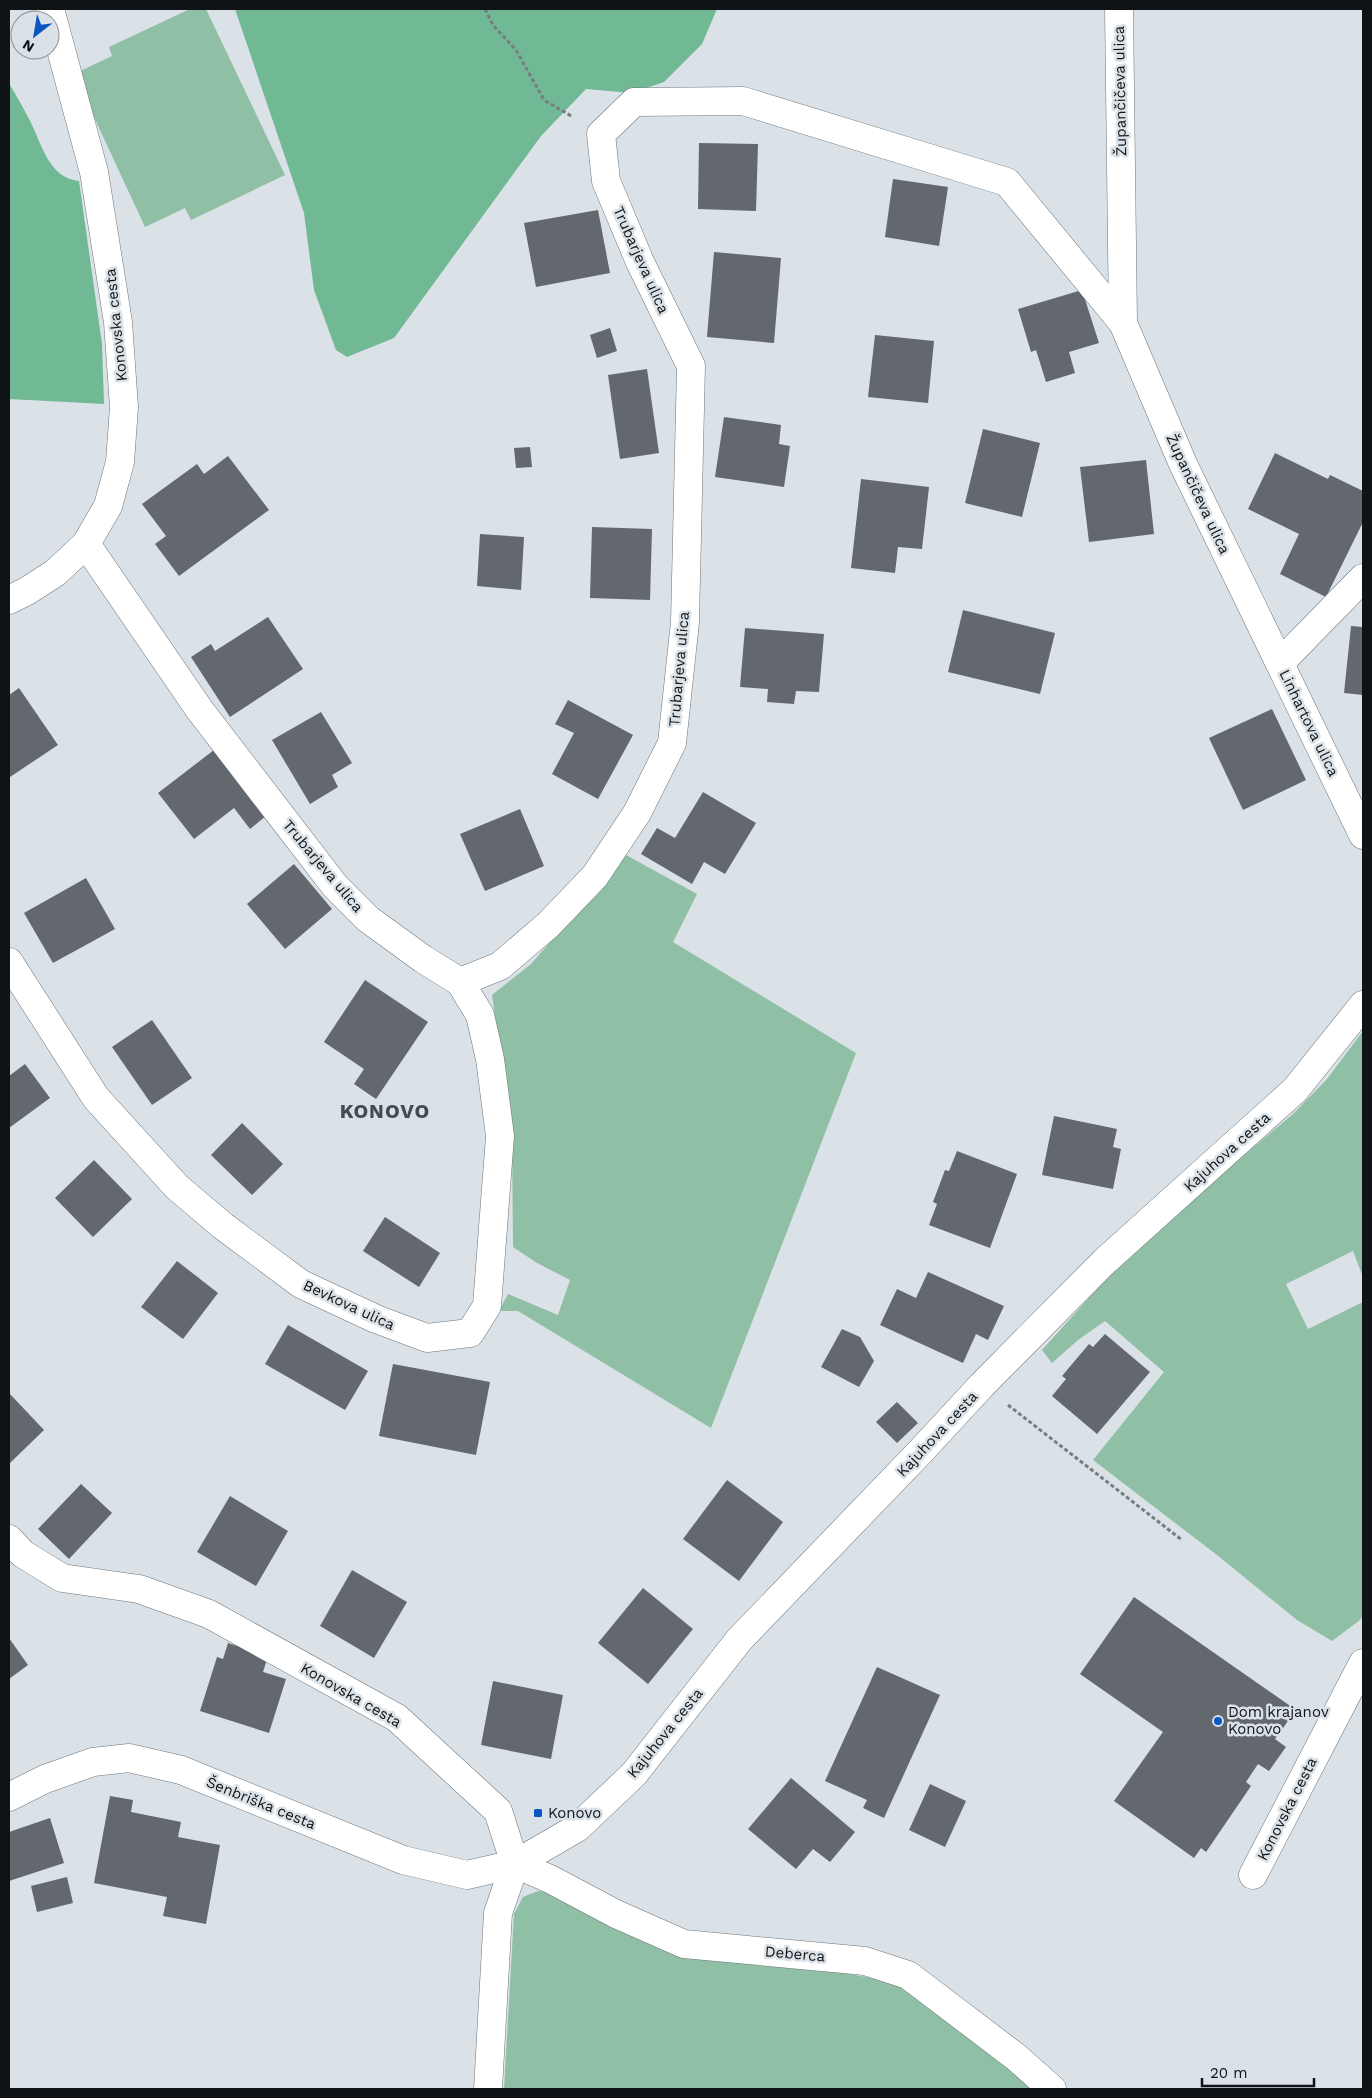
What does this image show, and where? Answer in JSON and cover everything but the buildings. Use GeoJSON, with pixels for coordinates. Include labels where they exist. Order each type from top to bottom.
{"type":"FeatureCollection","features":[{"type":"Feature","properties":{"kind":"street","name":"Konovska cesta"},"geometry":{"type":"LineString","coordinates":[[9,600],[55,573],[86,544],[108,506],[120,462],[124,398],[118,322],[94,172],[50,9]]}},
{"type":"Feature","properties":{"kind":"street","name":"Župančičeva ulica"},"geometry":{"type":"LineString","coordinates":[[1119,9],[1123,323]]}},
{"type":"Feature","properties":{"kind":"street","name":"Župančičeva ulica"},"geometry":{"type":"LineString","coordinates":[[601,134],[634,102],[743,101],[1007,182],[1123,323],[1182,464],[1280,663]]}},
{"type":"Feature","properties":{"kind":"street","name":"Trubarjeva ulica"},"geometry":{"type":"LineString","coordinates":[[86,544],[199,709],[336,886],[368,919],[423,959],[460,982],[500,966],[548,926],[595,876],[637,814],[672,743],[685,622],[691,366],[640,262],[606,181],[601,134]]}},
{"type":"Feature","properties":{"kind":"street","name":"Linhartova ulica"},"geometry":{"type":"LineString","coordinates":[[1363,578],[1280,663],[1363,835]]}},
{"type":"Feature","properties":{"kind":"street","name":"Bevkova ulica"},"geometry":{"type":"LineString","coordinates":[[9,962],[96,1098],[177,1187],[223,1226],[301,1284],[376,1319],[427,1338],[470,1333],[487,1306],[500,1136],[490,1060],[480,1015],[460,982]]}},
{"type":"Feature","properties":{"kind":"street","name":"Kajuhova cesta"},"geometry":{"type":"LineString","coordinates":[[515,1864],[577,1828],[634,1774],[739,1640],[922,1451],[982,1385],[1105,1261],[1296,1090],[1363,1005]]}},
{"type":"Feature","properties":{"kind":"street","name":"Konovska cesta"},"geometry":{"type":"LineString","coordinates":[[9,1539],[22,1554],[62,1578],[139,1589],[208,1614],[397,1718],[498,1811],[515,1864]]}},
{"type":"Feature","properties":{"kind":"street","name":"Konovska cesta"},"geometry":{"type":"LineString","coordinates":[[1253,1875],[1363,1663]]}},
{"type":"Feature","properties":{"kind":"street","name":"Šenbriška cesta"},"geometry":{"type":"LineString","coordinates":[[9,1797],[45,1778],[93,1762],[128,1758],[180,1770],[403,1860],[466,1875],[515,1864]]}},
{"type":"Feature","properties":{"kind":"street"},"geometry":{"type":"LineString","coordinates":[[488,2089],[498,1913],[515,1864]]}},
{"type":"Feature","properties":{"kind":"street","name":"Deberca"},"geometry":{"type":"LineString","coordinates":[[515,1864],[550,1879],[616,1914],[684,1944],[866,1961],[908,1975],[1016,2057],[1052,2089]]}},
{"type":"Feature","properties":{"kind":"path"},"geometry":{"type":"LineString","coordinates":[[485,9],[493,25],[516,50],[544,100],[601,134]]}},
{"type":"Feature","properties":{"kind":"path"},"geometry":{"type":"LineString","coordinates":[[982,1385],[1182,1540]]}},
{"type":"Feature","properties":{"kind":"green space"},"geometry":{"type":"Polygon","coordinates":[[[190,9],[206,9],[285,175],[191,220],[185,208],[145,227],[74,74],[112,56],[109,47],[190,9]]]}},
{"type":"Feature","properties":{"kind":"green space"},"geometry":{"type":"Polygon","coordinates":[[[235,9],[717,9],[702,44],[664,82],[631,93],[586,89],[541,136],[394,338],[347,357],[336,350],[314,290],[304,213],[235,9]]]}},
{"type":"Feature","properties":{"kind":"green space"},"geometry":{"type":"Polygon","coordinates":[[[9,83],[33,126],[46,157],[59,173],[79,181],[102,344],[104,404],[9,399],[9,83]]]}},
{"type":"Feature","properties":{"kind":"green space"},"geometry":{"type":"Polygon","coordinates":[[[626,855],[697,894],[673,942],[856,1053],[711,1428],[518,1311],[499,1311],[508,1294],[558,1315],[570,1280],[537,1263],[513,1247],[512,1135],[492,995],[531,964],[626,855]]]}},
{"type":"Feature","properties":{"kind":"green space"},"geometry":{"type":"Polygon","coordinates":[[[1363,1031],[1363,1277],[1353,1251],[1286,1284],[1308,1329],[1363,1302],[1363,1615],[1360,1620],[1332,1641],[1297,1620],[1217,1555],[1093,1460],[1164,1372],[1105,1321],[1078,1340],[1052,1363],[1042,1350],[1098,1288],[1181,1208],[1293,1114],[1327,1079],[1363,1031]]]}},
{"type":"Feature","properties":{"kind":"green space"},"geometry":{"type":"Polygon","coordinates":[[[538,1891],[559,1894],[684,1954],[763,1966],[808,1967],[896,1982],[1040,2089],[504,2089],[514,1914],[523,1897],[538,1891]]]}},
{"type":"Feature","properties":{"kind":"place","name":"Dom krajanov Konovo"},"geometry":{"type":"Point","coordinates":[1218,1721]}},
{"type":"Feature","properties":{"kind":"place","name":"Konovo"},"geometry":{"type":"Point","coordinates":[538,1813]}},
{"type":"Feature","properties":{"kind":"district","name":"KONOVO"},"geometry":{"type":"Point","coordinates":[385,1111]}}]}
